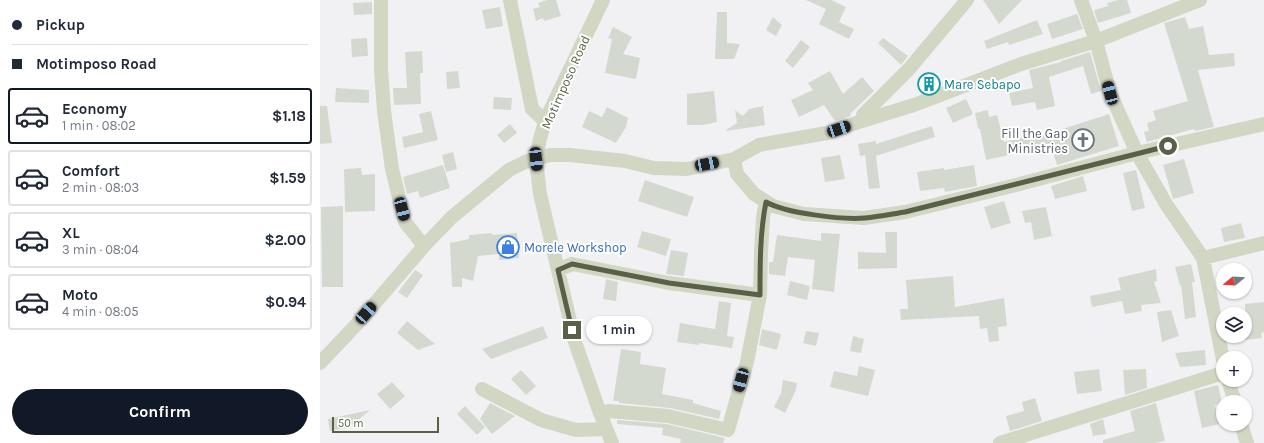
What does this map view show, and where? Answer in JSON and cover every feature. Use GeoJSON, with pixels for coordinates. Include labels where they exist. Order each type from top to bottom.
{"type":"FeatureCollection","features":[{"type":"Feature","properties":{"kind":"street"},"geometry":{"type":"LineString","coordinates":[[381,0],[381,69],[384,111],[392,169],[405,222],[424,246]]}},
{"type":"Feature","properties":{"kind":"street"},"geometry":{"type":"LineString","coordinates":[[510,0],[532,108],[545,121]]}},
{"type":"Feature","properties":{"kind":"street","name":"Motimposo Road"},"geometry":{"type":"LineString","coordinates":[[603,0],[545,121],[536,159],[540,194],[575,342],[612,443]]}},
{"type":"Feature","properties":{"kind":"street"},"geometry":{"type":"LineString","coordinates":[[862,121],[863,115],[909,68],[967,0]]}},
{"type":"Feature","properties":{"kind":"street"},"geometry":{"type":"LineString","coordinates":[[1081,0],[1096,40],[1110,93],[1137,153],[1166,204],[1203,258],[1221,351]]}},
{"type":"Feature","properties":{"kind":"street"},"geometry":{"type":"LineString","coordinates":[[320,363],[357,324],[424,246],[452,217],[509,170],[525,162],[550,155],[570,155],[625,161],[654,168],[687,169],[734,159],[759,145],[827,133],[914,105],[1021,64],[1096,40],[1200,0]]}},
{"type":"Feature","properties":{"kind":"street"},"geometry":{"type":"LineString","coordinates":[[734,159],[738,174],[754,194],[773,206],[804,214],[864,218],[905,212],[1137,153],[1264,124]]}},
{"type":"Feature","properties":{"kind":"street"},"geometry":{"type":"LineString","coordinates":[[600,413],[609,411],[668,416],[728,430],[747,362],[760,295],[761,246],[763,217],[766,202]]}},
{"type":"Feature","properties":{"kind":"street"},"geometry":{"type":"LineString","coordinates":[[1203,258],[1264,242]]}},
{"type":"Feature","properties":{"kind":"street"},"geometry":{"type":"LineString","coordinates":[[558,270],[572,264],[669,283],[760,295]]}},
{"type":"Feature","properties":{"kind":"street"},"geometry":{"type":"LineString","coordinates":[[1000,443],[1216,375]]}},
{"type":"Feature","properties":{"kind":"street"},"geometry":{"type":"LineString","coordinates":[[482,388],[541,420],[576,430],[606,429]]}},
{"type":"Feature","properties":{"kind":"street"},"geometry":{"type":"LineString","coordinates":[[1244,431],[1247,443]]}},
{"type":"Feature","properties":{"kind":"building"},"geometry":{"type":"Polygon","coordinates":[[[547,0],[556,0],[561,16],[544,21],[543,18],[536,21],[533,9],[540,7],[538,3],[547,0]]]}},
{"type":"Feature","properties":{"kind":"building"},"geometry":{"type":"Polygon","coordinates":[[[806,0],[831,0],[846,7],[839,22],[854,29],[849,39],[819,24],[826,9],[806,0]]]}},
{"type":"Feature","properties":{"kind":"building"},"geometry":{"type":"Polygon","coordinates":[[[983,0],[1022,0],[999,24],[983,0]]]}},
{"type":"Feature","properties":{"kind":"building"},"geometry":{"type":"Polygon","coordinates":[[[1118,0],[1127,0],[1131,13],[1098,23],[1094,10],[1108,6],[1107,3],[1118,0]]]}},
{"type":"Feature","properties":{"kind":"building"},"geometry":{"type":"Polygon","coordinates":[[[372,2],[372,14],[354,15],[353,3],[372,2]]]}},
{"type":"Feature","properties":{"kind":"building"},"geometry":{"type":"Polygon","coordinates":[[[500,7],[503,26],[486,29],[482,10],[500,7]]]}},
{"type":"Feature","properties":{"kind":"building"},"geometry":{"type":"Polygon","coordinates":[[[717,12],[727,12],[727,43],[740,44],[734,59],[715,59],[717,12]]]}},
{"type":"Feature","properties":{"kind":"building"},"geometry":{"type":"Polygon","coordinates":[[[1077,14],[1083,29],[1052,39],[1047,24],[1077,14]]]}},
{"type":"Feature","properties":{"kind":"building"},"geometry":{"type":"Polygon","coordinates":[[[773,17],[782,25],[776,36],[766,30],[773,17]]]}},
{"type":"Feature","properties":{"kind":"building"},"geometry":{"type":"Polygon","coordinates":[[[1185,17],[1189,29],[1203,26],[1209,55],[1234,53],[1235,66],[1198,70],[1214,127],[1195,131],[1194,129],[1147,142],[1144,132],[1149,131],[1147,123],[1156,120],[1153,111],[1188,101],[1164,23],[1185,17]]]}},
{"type":"Feature","properties":{"kind":"building"},"geometry":{"type":"Polygon","coordinates":[[[1037,20],[1043,34],[1009,45],[1008,42],[987,49],[984,41],[1037,20]]]}},
{"type":"Feature","properties":{"kind":"building"},"geometry":{"type":"Polygon","coordinates":[[[613,27],[632,37],[623,54],[640,58],[636,79],[605,73],[612,39],[608,38],[613,27]]]}},
{"type":"Feature","properties":{"kind":"building"},"geometry":{"type":"Polygon","coordinates":[[[367,38],[368,56],[352,57],[351,39],[367,38]]]}},
{"type":"Feature","properties":{"kind":"building"},"geometry":{"type":"Polygon","coordinates":[[[883,38],[908,56],[901,65],[878,43],[883,38]]]}},
{"type":"Feature","properties":{"kind":"building"},"geometry":{"type":"Polygon","coordinates":[[[801,40],[810,47],[793,68],[785,61],[801,40]]]}},
{"type":"Feature","properties":{"kind":"building"},"geometry":{"type":"Polygon","coordinates":[[[422,51],[423,73],[420,73],[421,104],[394,105],[393,88],[407,88],[405,52],[422,51]]]}},
{"type":"Feature","properties":{"kind":"building"},"geometry":{"type":"Polygon","coordinates":[[[1090,52],[1101,91],[1091,94],[1083,66],[1049,77],[1055,106],[1037,110],[1035,102],[1012,106],[1009,93],[1033,88],[1029,70],[1061,62],[1090,52]]]}},
{"type":"Feature","properties":{"kind":"building"},"geometry":{"type":"Polygon","coordinates":[[[458,71],[460,88],[447,89],[446,72],[458,71]]]}},
{"type":"Feature","properties":{"kind":"building"},"geometry":{"type":"Polygon","coordinates":[[[830,71],[843,94],[862,77],[874,91],[850,114],[851,116],[835,121],[824,105],[799,117],[791,100],[813,90],[808,83],[830,71]]]}},
{"type":"Feature","properties":{"kind":"building"},"geometry":{"type":"Polygon","coordinates":[[[336,88],[369,90],[369,103],[335,102],[336,88]]]}},
{"type":"Feature","properties":{"kind":"building"},"geometry":{"type":"Polygon","coordinates":[[[714,91],[717,122],[703,125],[687,125],[687,94],[714,91]]]}},
{"type":"Feature","properties":{"kind":"building"},"geometry":{"type":"Polygon","coordinates":[[[494,97],[512,98],[511,110],[493,109],[494,97]]]}},
{"type":"Feature","properties":{"kind":"building"},"geometry":{"type":"Polygon","coordinates":[[[966,99],[973,114],[953,123],[946,108],[966,99]]]}},
{"type":"Feature","properties":{"kind":"building"},"geometry":{"type":"Polygon","coordinates":[[[320,106],[327,106],[332,143],[320,144],[320,106]]]}},
{"type":"Feature","properties":{"kind":"building"},"geometry":{"type":"Polygon","coordinates":[[[764,106],[762,110],[763,109],[765,125],[726,131],[737,123],[735,110],[743,116],[749,109],[764,106]]]}},
{"type":"Feature","properties":{"kind":"building"},"geometry":{"type":"Polygon","coordinates":[[[607,107],[628,118],[626,127],[616,143],[582,127],[589,111],[602,117],[607,107]]]}},
{"type":"Feature","properties":{"kind":"building"},"geometry":{"type":"Polygon","coordinates":[[[988,110],[989,117],[997,115],[1004,142],[1037,134],[1038,137],[1109,114],[1119,146],[1057,165],[1051,146],[986,160],[980,129],[978,129],[975,113],[988,110]]]}},
{"type":"Feature","properties":{"kind":"building"},"geometry":{"type":"Polygon","coordinates":[[[431,111],[438,140],[404,148],[402,137],[423,132],[419,114],[431,111]]]}},
{"type":"Feature","properties":{"kind":"building"},"geometry":{"type":"Polygon","coordinates":[[[510,124],[517,133],[504,143],[497,135],[510,124]]]}},
{"type":"Feature","properties":{"kind":"building"},"geometry":{"type":"Polygon","coordinates":[[[932,126],[935,137],[876,156],[880,188],[869,189],[865,155],[860,156],[858,144],[876,141],[876,144],[932,126]]]}},
{"type":"Feature","properties":{"kind":"building"},"geometry":{"type":"Polygon","coordinates":[[[453,152],[457,169],[446,172],[442,155],[453,152]]]}},
{"type":"Feature","properties":{"kind":"building"},"geometry":{"type":"Polygon","coordinates":[[[840,155],[845,179],[825,182],[821,158],[840,155]]]}},
{"type":"Feature","properties":{"kind":"building"},"geometry":{"type":"Polygon","coordinates":[[[1184,159],[1194,193],[1173,199],[1163,165],[1184,159]]]}},
{"type":"Feature","properties":{"kind":"building"},"geometry":{"type":"Polygon","coordinates":[[[443,165],[450,188],[420,198],[418,191],[407,194],[403,177],[443,165]]]}},
{"type":"Feature","properties":{"kind":"building"},"geometry":{"type":"Polygon","coordinates":[[[974,165],[977,186],[945,192],[944,188],[920,191],[917,172],[944,168],[944,170],[974,165]]]}},
{"type":"Feature","properties":{"kind":"building"},"geometry":{"type":"Polygon","coordinates":[[[361,168],[362,175],[375,174],[375,211],[345,212],[344,169],[361,168]]]}},
{"type":"Feature","properties":{"kind":"building"},"geometry":{"type":"Polygon","coordinates":[[[1136,170],[1145,208],[1132,211],[1123,173],[1136,170]]]}},
{"type":"Feature","properties":{"kind":"building"},"geometry":{"type":"Polygon","coordinates":[[[1083,176],[1087,191],[1055,199],[1051,186],[1083,176]]]}},
{"type":"Feature","properties":{"kind":"building"},"geometry":{"type":"Polygon","coordinates":[[[645,180],[694,197],[687,217],[638,201],[645,180]]]}},
{"type":"Feature","properties":{"kind":"building"},"geometry":{"type":"Polygon","coordinates":[[[1004,201],[1011,223],[991,229],[984,207],[1004,201]]]}},
{"type":"Feature","properties":{"kind":"building"},"geometry":{"type":"Polygon","coordinates":[[[343,206],[343,287],[322,287],[321,207],[343,206]]]}},
{"type":"Feature","properties":{"kind":"building"},"geometry":{"type":"Polygon","coordinates":[[[1046,207],[1052,236],[1034,240],[1031,222],[1025,223],[1022,211],[1046,207]]]}},
{"type":"Feature","properties":{"kind":"building"},"geometry":{"type":"Polygon","coordinates":[[[1241,223],[1245,238],[1224,242],[1221,228],[1241,223]]]}},
{"type":"Feature","properties":{"kind":"building"},"geometry":{"type":"Polygon","coordinates":[[[642,231],[671,239],[666,256],[637,247],[642,231]]]}},
{"type":"Feature","properties":{"kind":"building"},"geometry":{"type":"Polygon","coordinates":[[[885,232],[897,232],[897,268],[858,269],[858,252],[886,253],[885,232]]]}},
{"type":"Feature","properties":{"kind":"building"},"geometry":{"type":"Polygon","coordinates":[[[492,233],[492,235],[517,233],[519,258],[499,260],[499,254],[478,256],[473,281],[462,278],[462,287],[452,287],[450,243],[469,239],[469,235],[492,233]]]}},
{"type":"Feature","properties":{"kind":"building"},"geometry":{"type":"Polygon","coordinates":[[[821,233],[840,234],[834,292],[812,289],[815,260],[788,257],[785,276],[769,274],[769,262],[773,262],[777,235],[821,241],[821,233]]]}},
{"type":"Feature","properties":{"kind":"building"},"geometry":{"type":"Polygon","coordinates":[[[671,250],[688,253],[684,276],[666,274],[671,250]]]}},
{"type":"Feature","properties":{"kind":"building"},"geometry":{"type":"Polygon","coordinates":[[[1191,264],[1195,282],[1192,282],[1196,317],[1185,319],[1181,285],[1180,286],[1175,267],[1191,264]]]}},
{"type":"Feature","properties":{"kind":"building"},"geometry":{"type":"Polygon","coordinates":[[[1156,269],[1157,281],[1154,282],[1161,303],[1141,305],[1142,311],[1125,314],[1122,301],[1092,307],[1090,296],[1121,290],[1118,278],[1156,269]]]}},
{"type":"Feature","properties":{"kind":"building"},"geometry":{"type":"Polygon","coordinates":[[[415,270],[423,275],[407,298],[398,292],[415,270]]]}},
{"type":"Feature","properties":{"kind":"building"},"geometry":{"type":"Polygon","coordinates":[[[953,276],[955,307],[1004,298],[1007,326],[998,327],[999,341],[989,342],[987,328],[980,329],[979,316],[901,320],[900,309],[908,309],[906,280],[953,276]]]}},
{"type":"Feature","properties":{"kind":"building"},"geometry":{"type":"Polygon","coordinates":[[[606,279],[618,282],[616,301],[603,299],[606,279]]]}},
{"type":"Feature","properties":{"kind":"building"},"geometry":{"type":"Polygon","coordinates":[[[790,281],[810,286],[807,300],[787,295],[790,281]]]}},
{"type":"Feature","properties":{"kind":"building"},"geometry":{"type":"Polygon","coordinates":[[[719,301],[731,303],[727,336],[734,337],[732,348],[699,343],[699,345],[677,342],[680,323],[715,329],[719,301]]]}},
{"type":"Feature","properties":{"kind":"building"},"geometry":{"type":"Polygon","coordinates":[[[1264,302],[1264,332],[1261,333],[1262,338],[1252,339],[1252,307],[1245,307],[1245,304],[1264,302]]]}},
{"type":"Feature","properties":{"kind":"building"},"geometry":{"type":"Polygon","coordinates":[[[1171,310],[1179,336],[1162,342],[1157,312],[1171,310]]]}},
{"type":"Feature","properties":{"kind":"building"},"geometry":{"type":"Polygon","coordinates":[[[407,321],[435,344],[418,350],[397,333],[407,321]]]}},
{"type":"Feature","properties":{"kind":"building"},"geometry":{"type":"Polygon","coordinates":[[[543,326],[548,338],[491,359],[482,349],[543,326]]]}},
{"type":"Feature","properties":{"kind":"building"},"geometry":{"type":"Polygon","coordinates":[[[762,329],[781,334],[777,350],[759,345],[762,329]]]}},
{"type":"Feature","properties":{"kind":"building"},"geometry":{"type":"Polygon","coordinates":[[[806,331],[819,333],[816,346],[803,343],[806,331]]]}},
{"type":"Feature","properties":{"kind":"building"},"geometry":{"type":"Polygon","coordinates":[[[853,336],[864,339],[861,353],[850,351],[853,336]]]}},
{"type":"Feature","properties":{"kind":"building"},"geometry":{"type":"Polygon","coordinates":[[[621,349],[641,352],[640,364],[666,368],[662,394],[693,400],[693,403],[721,411],[719,419],[670,408],[619,403],[619,401],[613,401],[621,349]]]}},
{"type":"Feature","properties":{"kind":"building"},"geometry":{"type":"Polygon","coordinates":[[[1205,350],[1206,365],[1180,367],[1175,353],[1205,350]]]}},
{"type":"Feature","properties":{"kind":"building"},"geometry":{"type":"Polygon","coordinates":[[[859,366],[875,370],[868,396],[830,387],[834,371],[857,376],[859,366]]]}},
{"type":"Feature","properties":{"kind":"building"},"geometry":{"type":"Polygon","coordinates":[[[1099,369],[1102,391],[1077,394],[1074,372],[1099,369]]]}},
{"type":"Feature","properties":{"kind":"building"},"geometry":{"type":"Polygon","coordinates":[[[1146,369],[1147,388],[1125,395],[1123,370],[1146,369]]]}},
{"type":"Feature","properties":{"kind":"building"},"geometry":{"type":"Polygon","coordinates":[[[521,370],[536,386],[526,395],[511,379],[521,370]]]}},
{"type":"Feature","properties":{"kind":"building"},"geometry":{"type":"Polygon","coordinates":[[[783,380],[797,383],[796,390],[785,413],[774,407],[781,393],[783,380]]]}},
{"type":"Feature","properties":{"kind":"building"},"geometry":{"type":"Polygon","coordinates":[[[392,382],[405,396],[390,409],[377,394],[392,382]]]}},
{"type":"Feature","properties":{"kind":"building"},"geometry":{"type":"Polygon","coordinates":[[[1216,386],[1216,387],[1218,387],[1220,395],[1216,395],[1216,425],[1202,428],[1194,391],[1216,386]]]}},
{"type":"Feature","properties":{"kind":"building"},"geometry":{"type":"Polygon","coordinates":[[[1035,398],[1042,421],[1010,431],[1006,416],[1024,411],[1022,402],[1035,398]]]}},
{"type":"Feature","properties":{"kind":"building"},"geometry":{"type":"Polygon","coordinates":[[[490,403],[515,416],[492,434],[480,419],[490,403]]]}},
{"type":"Feature","properties":{"kind":"building"},"geometry":{"type":"Polygon","coordinates":[[[1156,403],[1165,441],[1155,443],[1103,443],[1103,440],[1135,431],[1130,411],[1156,403]]]}},
{"type":"Feature","properties":{"kind":"building"},"geometry":{"type":"Polygon","coordinates":[[[465,406],[485,427],[477,435],[457,414],[465,406]]]}},
{"type":"Feature","properties":{"kind":"building"},"geometry":{"type":"Polygon","coordinates":[[[370,410],[350,427],[330,431],[328,419],[370,410]]]}},
{"type":"Feature","properties":{"kind":"building"},"geometry":{"type":"Polygon","coordinates":[[[1103,419],[1106,434],[1093,436],[1090,424],[1103,419]]]}},
{"type":"Feature","properties":{"kind":"building"},"geometry":{"type":"Polygon","coordinates":[[[617,420],[667,424],[725,438],[723,443],[680,443],[681,439],[662,435],[663,428],[617,424],[617,420]]]}},
{"type":"Feature","properties":{"kind":"place","name":"Mare Sebapo"},"geometry":{"type":"Point","coordinates":[929,84]}},
{"type":"Feature","properties":{"kind":"place","name":"Fill the Gap Ministries"},"geometry":{"type":"Point","coordinates":[1083,140]}},
{"type":"Feature","properties":{"kind":"place","name":"Morele Workshop"},"geometry":{"type":"Point","coordinates":[508,247]}},
{"type":"Feature","properties":{"kind":"route"},"geometry":{"type":"LineString","coordinates":[[572,330],[558,270],[572,264],[669,283],[760,295],[763,217],[766,202],[773,206],[804,214],[864,218],[905,212],[1168,146]]}}]}
